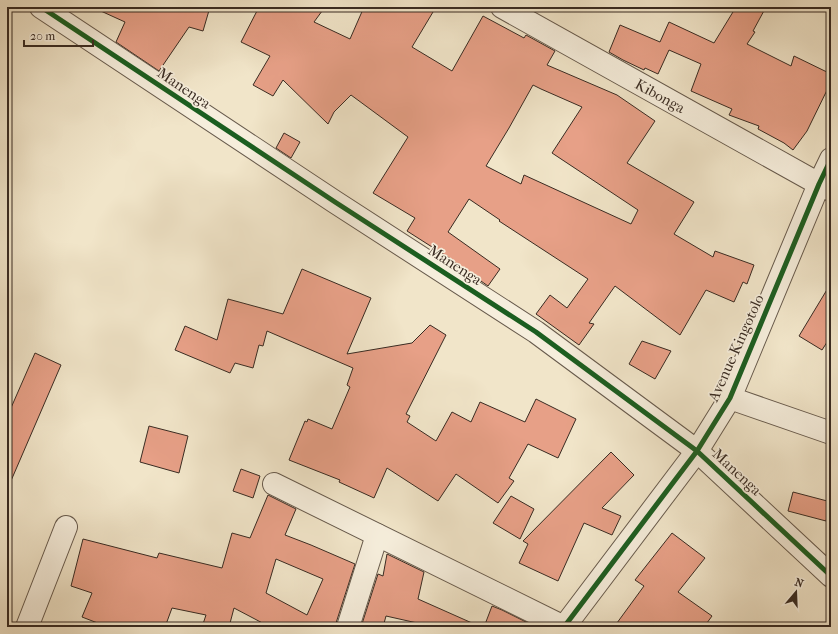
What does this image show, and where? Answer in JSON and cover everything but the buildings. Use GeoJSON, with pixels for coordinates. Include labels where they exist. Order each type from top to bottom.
{"type":"FeatureCollection","features":[{"type":"Feature","properties":{"kind":"street","name":"Manenga"},"geometry":{"type":"LineString","coordinates":[[40,7],[335,202],[536,332],[697,451],[831,576]]}},
{"type":"Feature","properties":{"kind":"street","name":"Kibonga"},"geometry":{"type":"LineString","coordinates":[[502,7],[825,187]]}},
{"type":"Feature","properties":{"kind":"street","name":"Avenue Kingotolo"},"geometry":{"type":"LineString","coordinates":[[564,627],[697,451],[730,398],[825,187],[831,159]]}},
{"type":"Feature","properties":{"kind":"street"},"geometry":{"type":"LineString","coordinates":[[730,398],[831,433]]}},
{"type":"Feature","properties":{"kind":"street"},"geometry":{"type":"LineString","coordinates":[[274,484],[564,627]]}},
{"type":"Feature","properties":{"kind":"street"},"geometry":{"type":"LineString","coordinates":[[27,627],[66,527]]}},
{"type":"Feature","properties":{"kind":"street"},"geometry":{"type":"LineString","coordinates":[[348,627],[377,535]]}},
{"type":"Feature","properties":{"kind":"cycle path"},"geometry":{"type":"LineString","coordinates":[[41,7],[335,202],[536,332],[697,451],[831,576]]}},
{"type":"Feature","properties":{"kind":"cycle path"},"geometry":{"type":"LineString","coordinates":[[564,627],[697,451],[730,398],[819,184],[831,159]]}}]}
